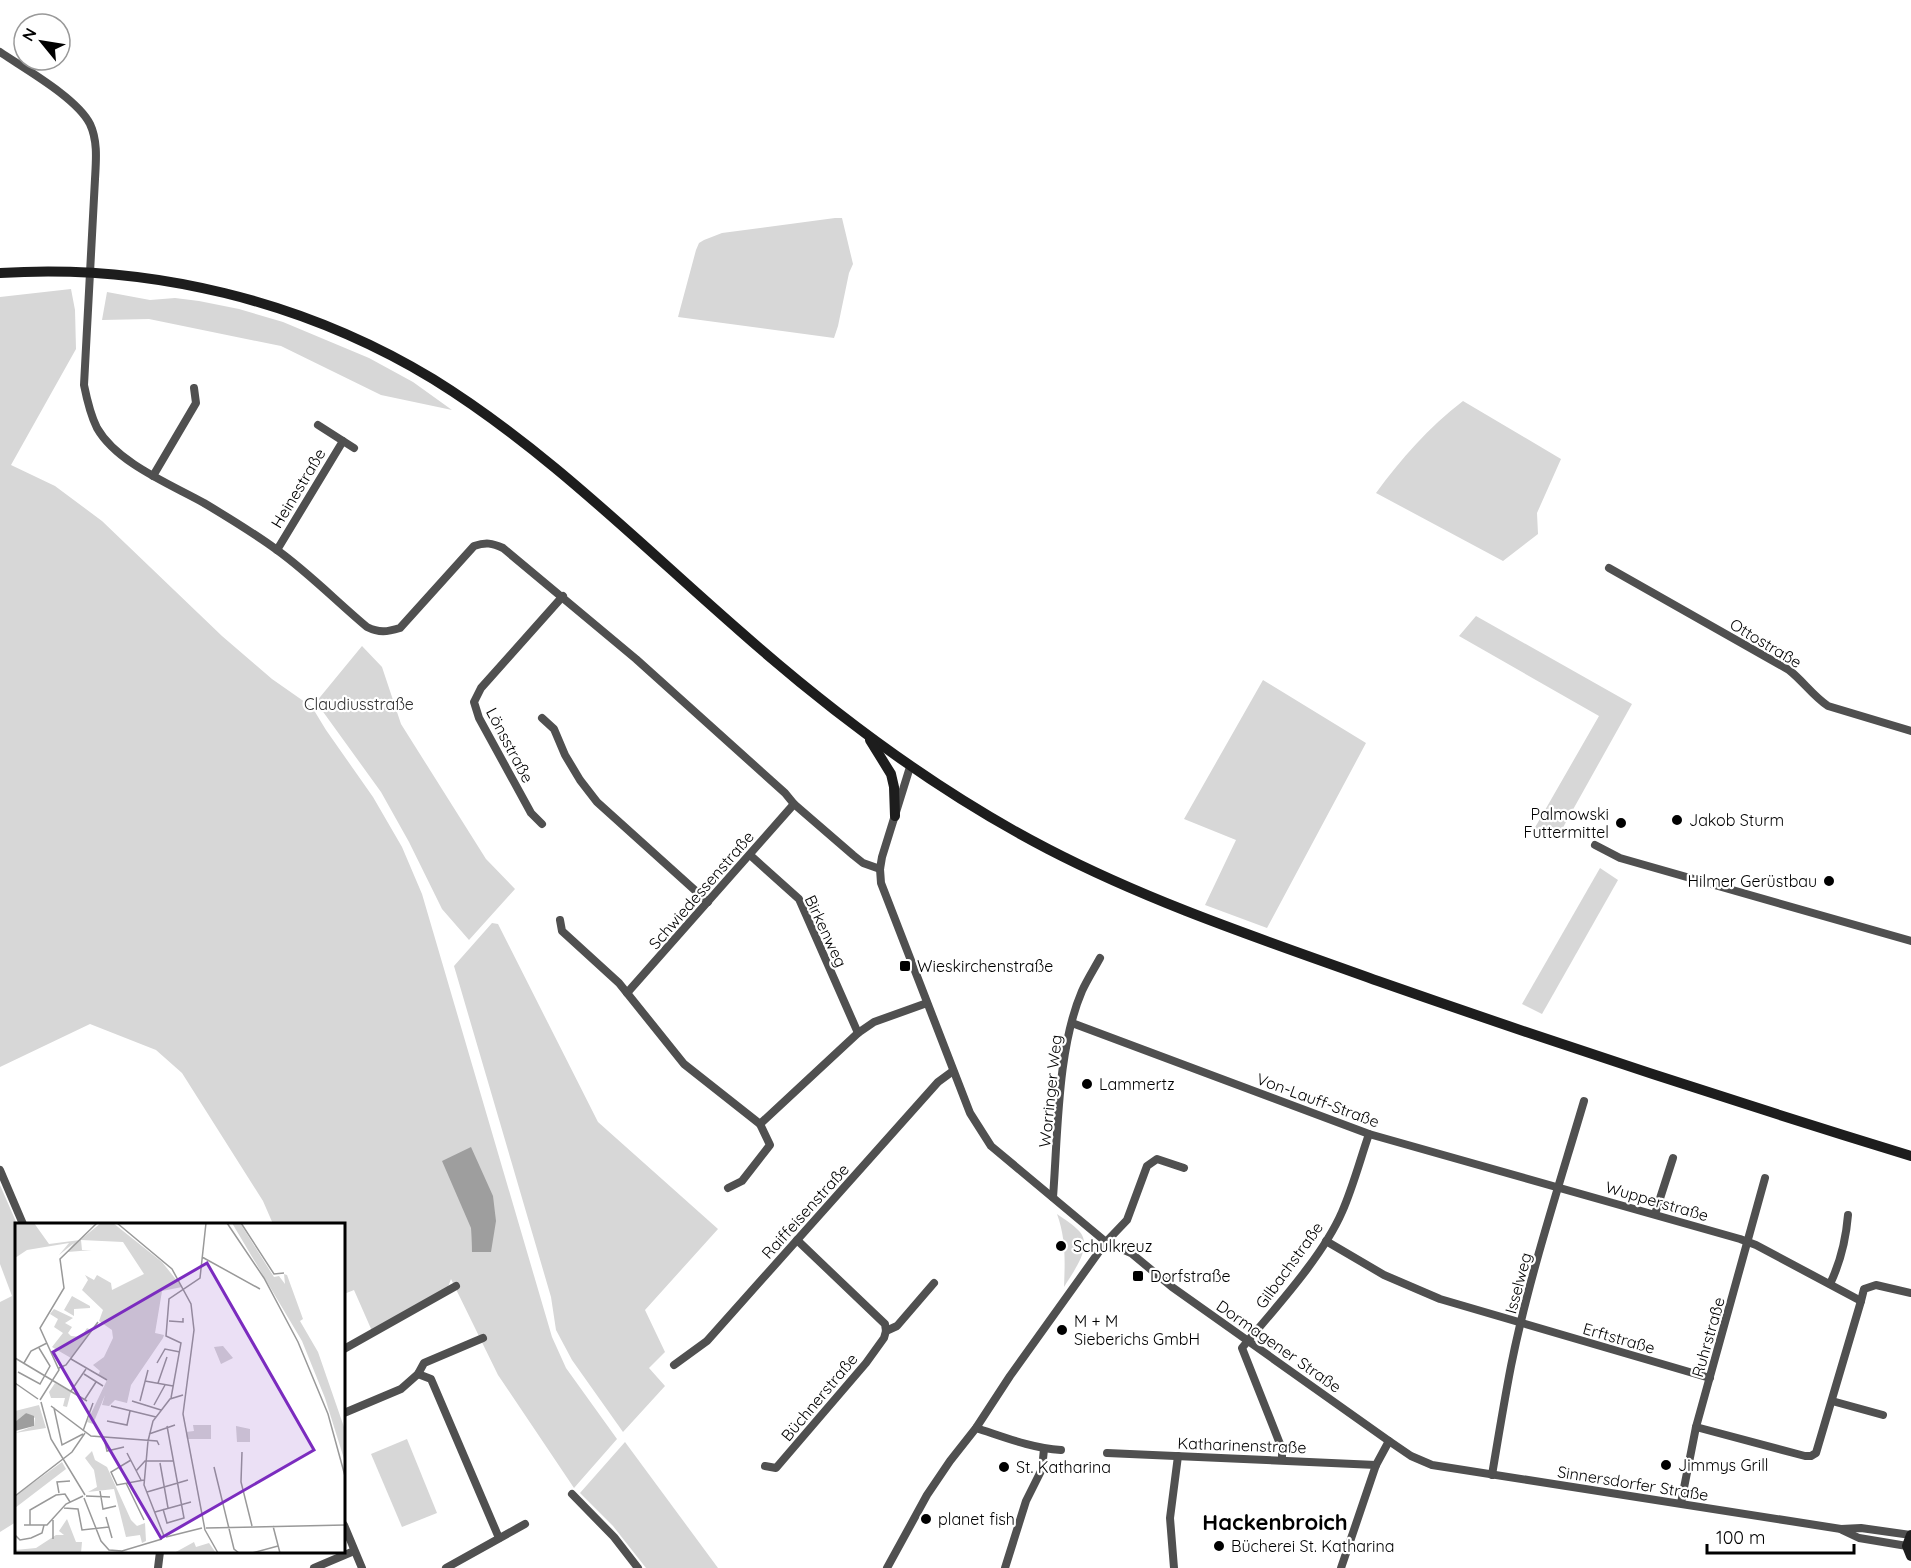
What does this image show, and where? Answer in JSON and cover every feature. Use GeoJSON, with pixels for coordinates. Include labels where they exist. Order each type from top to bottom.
{"type":"FeatureCollection","features":[{"type":"Feature","properties":{"kind":"main road"},"geometry":{"type":"LineString","coordinates":[[0,273],[51,271],[91,273],[143,278],[204,288],[274,306],[362,341],[427,376],[494,421],[534,452],[745,636],[866,735],[910,767],[1004,826],[1138,892],[1183,911],[1619,1063],[1911,1156]]}},
{"type":"Feature","properties":{"kind":"main road"},"geometry":{"type":"LineString","coordinates":[[866,735],[891,774],[895,816]]}},
{"type":"Feature","properties":{"kind":"street"},"geometry":{"type":"LineString","coordinates":[[0,52],[68,99],[83,113],[90,125],[96,149],[84,385],[88,406],[98,429],[112,446],[153,476],[204,504],[277,550],[302,569],[367,627],[377,632],[388,632],[400,628],[474,546],[484,542],[503,548],[563,596],[776,785],[794,804],[863,862],[880,869]]}},
{"type":"Feature","properties":{"kind":"street"},"geometry":{"type":"LineString","coordinates":[[153,476],[196,403],[194,388]]}},
{"type":"Feature","properties":{"kind":"street","name":"Heinestraße"},"geometry":{"type":"LineString","coordinates":[[318,425],[354,448]]}},
{"type":"Feature","properties":{"kind":"street","name":"Heinestraße"},"geometry":{"type":"LineString","coordinates":[[277,550],[343,441]]}},
{"type":"Feature","properties":{"kind":"street","name":"Ottostraße"},"geometry":{"type":"LineString","coordinates":[[1609,568],[1789,670],[1828,706],[1911,731]]}},
{"type":"Feature","properties":{"kind":"street","name":"Lönsstraße"},"geometry":{"type":"LineString","coordinates":[[542,824],[531,813],[479,718],[474,702],[481,688],[563,596]]}},
{"type":"Feature","properties":{"kind":"street"},"geometry":{"type":"LineString","coordinates":[[542,718],[554,729],[565,755],[597,802],[708,902]]}},
{"type":"Feature","properties":{"kind":"street","name":"Dormagener Straße"},"geometry":{"type":"LineString","coordinates":[[910,767],[880,869],[884,894],[970,1113],[991,1146],[1106,1242],[1131,1253],[1172,1287],[1389,1441],[1422,1461]]}},
{"type":"Feature","properties":{"kind":"street","name":"Schwiedessenstraße"},"geometry":{"type":"LineString","coordinates":[[627,993],[794,804]]}},
{"type":"Feature","properties":{"kind":"street"},"geometry":{"type":"LineString","coordinates":[[1595,845],[1620,858],[1911,941]]}},
{"type":"Feature","properties":{"kind":"street","name":"Birkenweg"},"geometry":{"type":"LineString","coordinates":[[750,855],[799,899],[858,1034]]}},
{"type":"Feature","properties":{"kind":"street"},"geometry":{"type":"LineString","coordinates":[[560,920],[562,931],[619,984],[684,1064],[760,1124],[770,1145],[742,1182],[728,1188]]}},
{"type":"Feature","properties":{"kind":"street","name":"Worringer Weg"},"geometry":{"type":"LineString","coordinates":[[1053,1197],[1065,1054],[1082,991],[1100,958]]}},
{"type":"Feature","properties":{"kind":"street"},"geometry":{"type":"LineString","coordinates":[[760,1124],[874,1022],[927,1003]]}},
{"type":"Feature","properties":{"kind":"street","name":"Von-Lauff-Straße"},"geometry":{"type":"LineString","coordinates":[[1072,1023],[1369,1134],[1559,1186]]}},
{"type":"Feature","properties":{"kind":"street","name":"Raiffeisenstraße"},"geometry":{"type":"LineString","coordinates":[[674,1365],[707,1341],[938,1082],[953,1071]]}},
{"type":"Feature","properties":{"kind":"street","name":"Isselweg"},"geometry":{"type":"LineString","coordinates":[[1492,1475],[1521,1323],[1584,1101]]}},
{"type":"Feature","properties":{"kind":"street","name":"Gilbachstraße"},"geometry":{"type":"LineString","coordinates":[[1248,1341],[1326,1241],[1342,1212],[1369,1134]]}},
{"type":"Feature","properties":{"kind":"street"},"geometry":{"type":"LineString","coordinates":[[1655,1214],[1673,1158]]}},
{"type":"Feature","properties":{"kind":"street"},"geometry":{"type":"LineString","coordinates":[[889,1567],[927,1495],[950,1461],[976,1428],[1010,1376],[1106,1242],[1126,1220],[1150,1162],[1157,1159],[1184,1168]]}},
{"type":"Feature","properties":{"kind":"street"},"geometry":{"type":"LineString","coordinates":[[0,1170],[23,1223]]}},
{"type":"Feature","properties":{"kind":"street","name":"Ruhrstraße"},"geometry":{"type":"LineString","coordinates":[[1681,1503],[1696,1427],[1765,1178]]}},
{"type":"Feature","properties":{"kind":"street","name":"Wupperstraße"},"geometry":{"type":"LineString","coordinates":[[1559,1186],[1748,1242],[1861,1301]]}},
{"type":"Feature","properties":{"kind":"street"},"geometry":{"type":"LineString","coordinates":[[1830,1284],[1844,1240],[1848,1215]]}},
{"type":"Feature","properties":{"kind":"street"},"geometry":{"type":"LineString","coordinates":[[796,1240],[885,1324],[886,1331]]}},
{"type":"Feature","properties":{"kind":"street","name":"Erftstraße"},"geometry":{"type":"LineString","coordinates":[[1326,1241],[1384,1275],[1440,1299],[1710,1378]]}},
{"type":"Feature","properties":{"kind":"street","name":"Büchnerstraße"},"geometry":{"type":"LineString","coordinates":[[765,1466],[776,1468],[866,1363],[884,1338],[886,1331],[897,1326],[934,1282]]}},
{"type":"Feature","properties":{"kind":"street"},"geometry":{"type":"LineString","coordinates":[[1696,1427],[1811,1456],[1816,1453],[1864,1289],[1876,1285],[1911,1293]]}},
{"type":"Feature","properties":{"kind":"street"},"geometry":{"type":"LineString","coordinates":[[345,1348],[456,1286]]}},
{"type":"Feature","properties":{"kind":"street"},"geometry":{"type":"LineString","coordinates":[[345,1413],[401,1389],[418,1374],[424,1363],[483,1338]]}},
{"type":"Feature","properties":{"kind":"street"},"geometry":{"type":"LineString","coordinates":[[1248,1341],[1242,1348],[1282,1449],[1282,1460]]}},
{"type":"Feature","properties":{"kind":"street"},"geometry":{"type":"LineString","coordinates":[[418,1374],[431,1379],[499,1538]]}},
{"type":"Feature","properties":{"kind":"street"},"geometry":{"type":"LineString","coordinates":[[1832,1401],[1882,1415]]}},
{"type":"Feature","properties":{"kind":"street"},"geometry":{"type":"LineString","coordinates":[[976,1428],[1044,1449],[1061,1450]]}},
{"type":"Feature","properties":{"kind":"street"},"geometry":{"type":"LineString","coordinates":[[1341,1568],[1376,1465],[1389,1441]]}},
{"type":"Feature","properties":{"kind":"street"},"geometry":{"type":"LineString","coordinates":[[1005,1568],[1026,1501],[1042,1468],[1044,1449]]}},
{"type":"Feature","properties":{"kind":"street","name":"Katharinenstraße"},"geometry":{"type":"LineString","coordinates":[[1107,1452],[1376,1465]]}},
{"type":"Feature","properties":{"kind":"street"},"geometry":{"type":"LineString","coordinates":[[1174,1568],[1170,1518],[1178,1456]]}},
{"type":"Feature","properties":{"kind":"street","name":"Sinnersdorfer Straße"},"geometry":{"type":"LineString","coordinates":[[1422,1461],[1432,1465],[1492,1475],[1841,1529],[1860,1528],[1910,1543]]}},
{"type":"Feature","properties":{"kind":"street"},"geometry":{"type":"LineString","coordinates":[[572,1494],[614,1537],[638,1568]]}},
{"type":"Feature","properties":{"kind":"street"},"geometry":{"type":"LineString","coordinates":[[446,1568],[525,1524]]}},
{"type":"Feature","properties":{"kind":"street"},"geometry":{"type":"LineString","coordinates":[[345,1528],[362,1568]]}},
{"type":"Feature","properties":{"kind":"street"},"geometry":{"type":"LineString","coordinates":[[314,1568],[354,1551]]}},
{"type":"Feature","properties":{"kind":"street"},"geometry":{"type":"LineString","coordinates":[[158,1568],[160,1553]]}},
{"type":"Feature","properties":{"kind":"green space"},"geometry":{"type":"Polygon","coordinates":[[[842,218],[853,264],[834,338],[678,317],[699,243],[722,233],[842,218]]]}},
{"type":"Feature","properties":{"kind":"green space"},"geometry":{"type":"Polygon","coordinates":[[[71,289],[75,310],[76,349],[11,465],[55,486],[102,521],[222,636],[272,679],[312,707],[373,797],[402,847],[422,894],[552,1337],[566,1368],[617,1439],[574,1488],[498,1375],[451,1279],[448,1287],[372,1331],[354,1290],[345,1294],[345,1223],[273,1223],[263,1201],[182,1073],[156,1050],[90,1024],[0,1067],[0,297],[71,289]],[[471,1228],[472,1251],[491,1252],[471,1228]]]}},
{"type":"Feature","properties":{"kind":"green space"},"geometry":{"type":"Polygon","coordinates":[[[107,292],[150,300],[175,298],[199,301],[239,309],[283,322],[369,358],[413,382],[452,410],[381,395],[281,346],[149,319],[102,320],[107,292]]]}},
{"type":"Feature","properties":{"kind":"green space"},"geometry":{"type":"Polygon","coordinates":[[[1463,401],[1561,459],[1537,513],[1538,534],[1503,561],[1376,493],[1416,444],[1463,401]]]}},
{"type":"Feature","properties":{"kind":"green space"},"geometry":{"type":"Polygon","coordinates":[[[1476,616],[1632,704],[1556,840],[1533,831],[1599,716],[1459,636],[1476,616]]]}},
{"type":"Feature","properties":{"kind":"green space","name":"Claudiusstraße"},"geometry":{"type":"Polygon","coordinates":[[[362,646],[382,667],[401,724],[486,859],[515,889],[469,940],[442,909],[381,792],[316,702],[362,646]]]}},
{"type":"Feature","properties":{"kind":"green space"},"geometry":{"type":"Polygon","coordinates":[[[1263,680],[1366,743],[1267,928],[1205,905],[1236,840],[1184,819],[1263,680]]]}},
{"type":"Feature","properties":{"kind":"green space"},"geometry":{"type":"Polygon","coordinates":[[[1600,868],[1618,880],[1542,1014],[1522,1004],[1600,868]]]}},
{"type":"Feature","properties":{"kind":"green space"},"geometry":{"type":"Polygon","coordinates":[[[492,923],[498,924],[598,1122],[718,1229],[645,1310],[665,1352],[649,1368],[665,1386],[623,1432],[572,1360],[556,1330],[551,1297],[454,966],[492,923]]]}},
{"type":"Feature","properties":{"kind":"green space"},"geometry":{"type":"Polygon","coordinates":[[[0,1185],[17,1223],[15,1523],[0,1532],[0,1302],[12,1296],[0,1264],[0,1185]]]}},
{"type":"Feature","properties":{"kind":"green space"},"geometry":{"type":"Polygon","coordinates":[[[1057,1214],[1080,1232],[1084,1245],[1080,1260],[1064,1287],[1065,1259],[1057,1214]]]}},
{"type":"Feature","properties":{"kind":"green space"},"geometry":{"type":"Polygon","coordinates":[[[407,1439],[437,1513],[402,1527],[371,1454],[407,1439]]]}},
{"type":"Feature","properties":{"kind":"green space"},"geometry":{"type":"Polygon","coordinates":[[[625,1442],[718,1568],[646,1568],[613,1526],[580,1493],[625,1442]]]}},
{"type":"Feature","properties":{"kind":"shaded area"},"geometry":{"type":"Polygon","coordinates":[[[471,1147],[493,1196],[496,1221],[491,1252],[472,1252],[471,1228],[442,1161],[471,1147]]]}},
{"type":"Feature","properties":{"kind":"place","name":"Jakob Sturm"},"geometry":{"type":"Point","coordinates":[1677,820]}},
{"type":"Feature","properties":{"kind":"place","name":"Palmowski Futtermittel"},"geometry":{"type":"Point","coordinates":[1621,823]}},
{"type":"Feature","properties":{"kind":"place","name":"Hilmer Gerüstbau"},"geometry":{"type":"Point","coordinates":[1829,881]}},
{"type":"Feature","properties":{"kind":"place","name":"Wieskirchenstraße"},"geometry":{"type":"Point","coordinates":[905,966]}},
{"type":"Feature","properties":{"kind":"place","name":"Lammertz"},"geometry":{"type":"Point","coordinates":[1087,1084]}},
{"type":"Feature","properties":{"kind":"place","name":"Schulkreuz"},"geometry":{"type":"Point","coordinates":[1061,1246]}},
{"type":"Feature","properties":{"kind":"place","name":"Dorfstraße"},"geometry":{"type":"Point","coordinates":[1138,1276]}},
{"type":"Feature","properties":{"kind":"place","name":"M + M Sieberichs GmbH"},"geometry":{"type":"Point","coordinates":[1062,1330]}},
{"type":"Feature","properties":{"kind":"place","name":"Jimmys Grill"},"geometry":{"type":"Point","coordinates":[1666,1465]}},
{"type":"Feature","properties":{"kind":"place","name":"St. Katharina"},"geometry":{"type":"Point","coordinates":[1004,1467]}},
{"type":"Feature","properties":{"kind":"place","name":"planet fish"},"geometry":{"type":"Point","coordinates":[926,1519]}},
{"type":"Feature","properties":{"kind":"place","name":"Bücherei St. Katharina"},"geometry":{"type":"Point","coordinates":[1219,1546]}},
{"type":"Feature","properties":{"kind":"district","name":"Hackenbroich"},"geometry":{"type":"Point","coordinates":[1275,1522]}}]}
